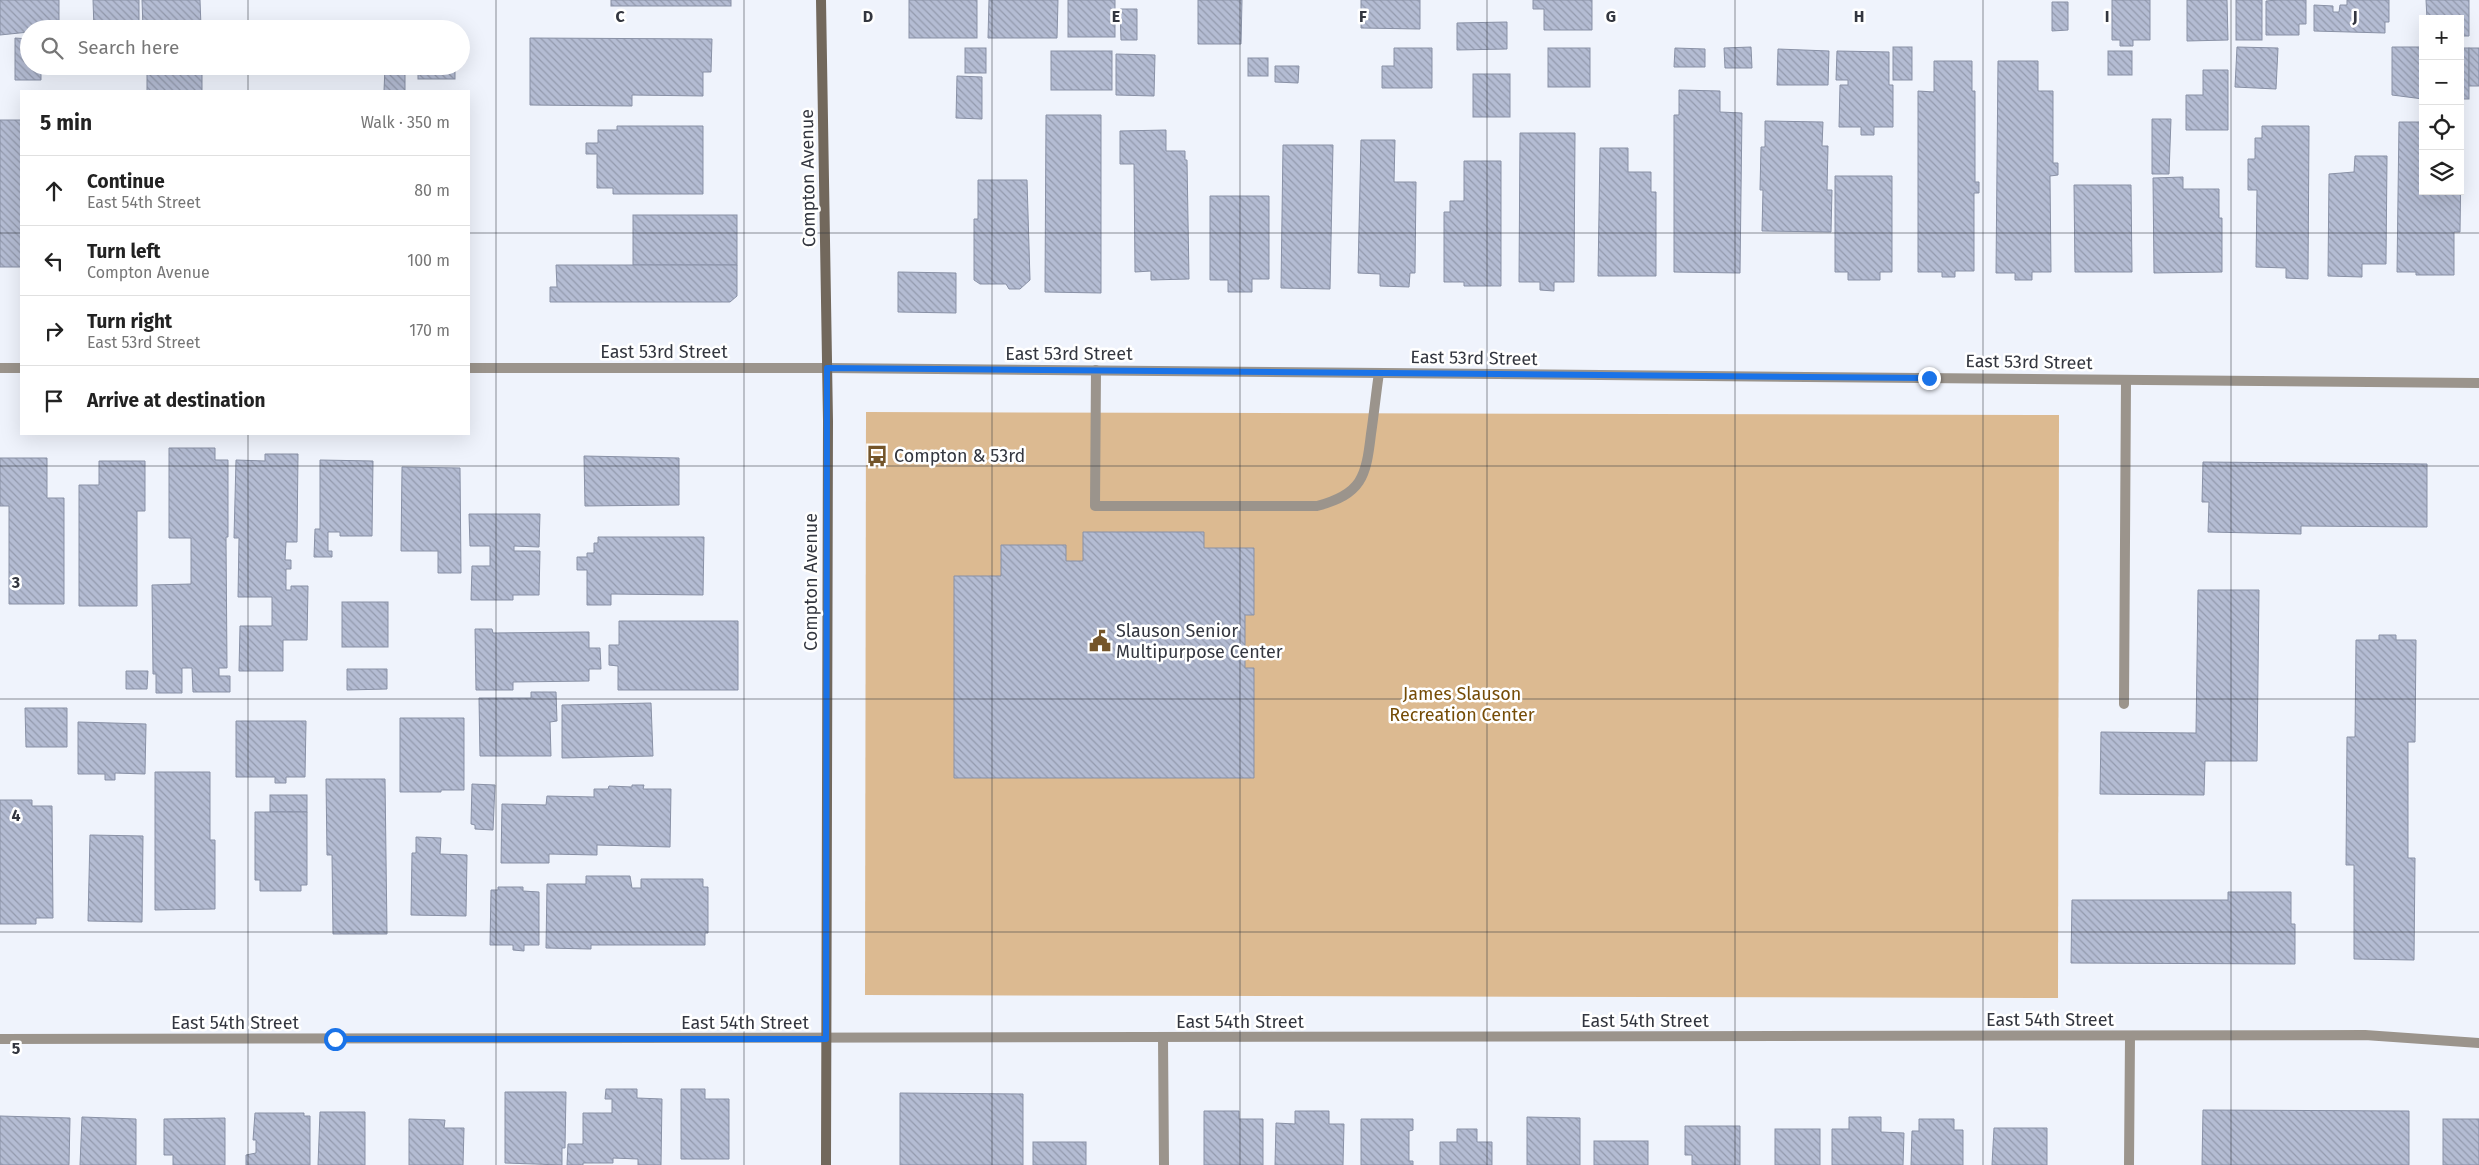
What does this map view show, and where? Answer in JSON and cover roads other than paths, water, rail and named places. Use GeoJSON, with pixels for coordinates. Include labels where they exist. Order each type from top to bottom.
{"type":"FeatureCollection","features":[{"type":"Feature","properties":{"kind":"main road","name":"Compton Avenue"},"geometry":{"type":"LineString","coordinates":[[821,0],[827,368],[826,1165]]}},
{"type":"Feature","properties":{"kind":"street"},"geometry":{"type":"LineString","coordinates":[[0,368],[20,368]]}},
{"type":"Feature","properties":{"kind":"street","name":"East 53rd Street"},"geometry":{"type":"LineString","coordinates":[[470,368],[1096,370],[2479,383]]}},
{"type":"Feature","properties":{"kind":"street"},"geometry":{"type":"LineString","coordinates":[[1096,370],[1095,506],[1317,506],[1335,501],[1348,494],[1360,481],[1368,465],[1379,373]]}},
{"type":"Feature","properties":{"kind":"street"},"geometry":{"type":"LineString","coordinates":[[2124,704],[2126,380]]}},
{"type":"Feature","properties":{"kind":"street","name":"East 54th Street"},"geometry":{"type":"LineString","coordinates":[[0,1039],[2365,1035],[2479,1043]]}},
{"type":"Feature","properties":{"kind":"street"},"geometry":{"type":"LineString","coordinates":[[2129,1165],[2130,1036]]}},
{"type":"Feature","properties":{"kind":"street"},"geometry":{"type":"LineString","coordinates":[[1163,1038],[1164,1165]]}},
{"type":"Feature","properties":{"kind":"place","name":"Compton & 53rd"},"geometry":{"type":"Point","coordinates":[877,456]}},
{"type":"Feature","properties":{"kind":"place","name":"Slauson Senior Multipurpose Center"},"geometry":{"type":"Point","coordinates":[1100,641]}},
{"type":"Feature","properties":{"kind":"park label","name":"James Slauson Recreation Center"},"geometry":{"type":"Point","coordinates":[1462,704]}}]}
